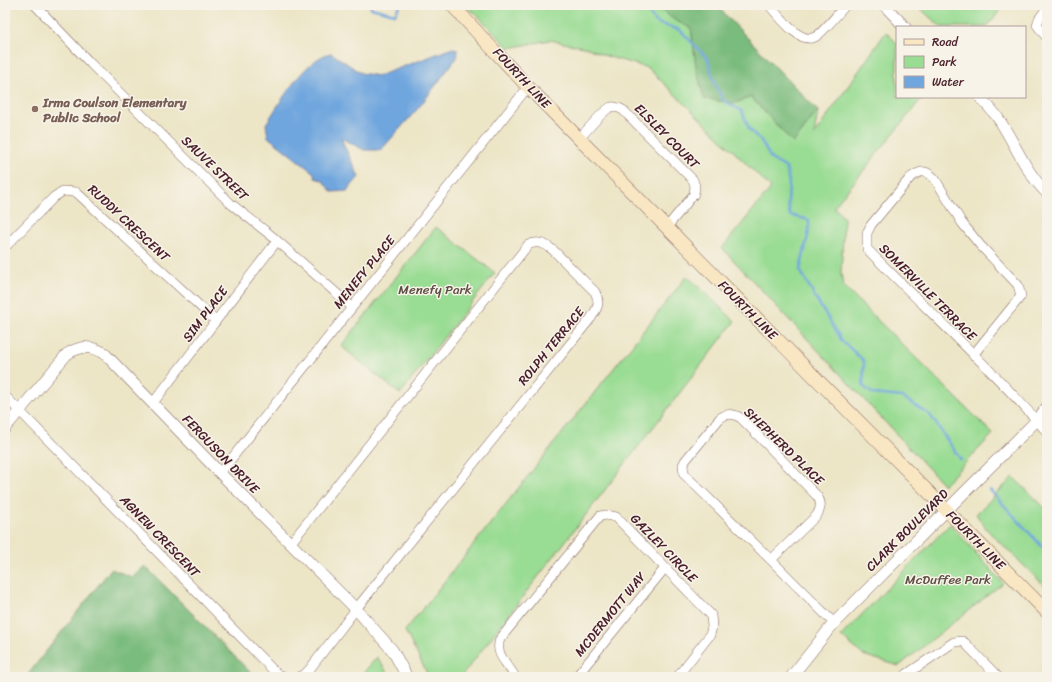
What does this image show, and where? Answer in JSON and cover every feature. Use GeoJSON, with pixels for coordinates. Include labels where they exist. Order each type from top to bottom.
{"type":"FeatureCollection","features":[{"type":"Feature","properties":{"kind":"main road","name":"FOURTH LINE"},"geometry":{"type":"LineString","coordinates":[[452,5],[528,87],[1047,612]]}},
{"type":"Feature","properties":{"kind":"street","name":"SAUVE STREET"},"geometry":{"type":"LineString","coordinates":[[35,5],[91,64],[230,203],[277,241],[352,307]]}},
{"type":"Feature","properties":{"kind":"street"},"geometry":{"type":"LineString","coordinates":[[769,5],[790,28],[805,38],[812,38],[820,34],[846,5]]}},
{"type":"Feature","properties":{"kind":"street"},"geometry":{"type":"LineString","coordinates":[[884,5],[904,26]]}},
{"type":"Feature","properties":{"kind":"street"},"geometry":{"type":"LineString","coordinates":[[1047,8],[1039,19],[1037,25],[1047,38]]}},
{"type":"Feature","properties":{"kind":"street","name":"MENEFY PLACE"},"geometry":{"type":"LineString","coordinates":[[220,473],[528,87]]}},
{"type":"Feature","properties":{"kind":"street"},"geometry":{"type":"LineString","coordinates":[[981,98],[997,117],[1020,157],[1034,178],[1047,193]]}},
{"type":"Feature","properties":{"kind":"street","name":"ELSLEY COURT"},"geometry":{"type":"LineString","coordinates":[[580,138],[606,110],[613,107],[618,107],[623,110],[693,180],[695,186],[694,194],[667,227]]}},
{"type":"Feature","properties":{"kind":"street","name":"SOMERVILLE TERRACE"},"geometry":{"type":"LineString","coordinates":[[973,355],[1021,296],[1018,285],[962,223],[930,173],[924,171],[917,173],[910,178],[871,226],[867,233],[867,249],[918,302],[1024,405],[1047,432]]}},
{"type":"Feature","properties":{"kind":"street","name":"RUDDY CRESCENT"},"geometry":{"type":"LineString","coordinates":[[5,247],[54,197],[63,191],[76,192],[216,321]]}},
{"type":"Feature","properties":{"kind":"street","name":"SIM PLACE"},"geometry":{"type":"LineString","coordinates":[[153,403],[277,241]]}},
{"type":"Feature","properties":{"kind":"street","name":"ROLPH TERRACE"},"geometry":{"type":"LineString","coordinates":[[290,544],[528,245],[533,243],[546,244],[553,250],[595,292],[598,301],[596,311],[356,609]]}},
{"type":"Feature","properties":{"kind":"street","name":"FERGUSON DRIVE"},"geometry":{"type":"LineString","coordinates":[[5,428],[67,354],[76,349],[87,346],[97,348],[104,353],[220,473],[356,609],[393,652],[407,677]]}},
{"type":"Feature","properties":{"kind":"street","name":"AGNEW CRESCENT"},"geometry":{"type":"LineString","coordinates":[[5,396],[273,670],[280,676],[284,677]]}},
{"type":"Feature","properties":{"kind":"street","name":"CLARK BOULEVARD"},"geometry":{"type":"LineString","coordinates":[[791,677],[834,623],[1037,420],[1047,407]]}},
{"type":"Feature","properties":{"kind":"street","name":"SHEPHERD PLACE"},"geometry":{"type":"LineString","coordinates":[[771,560],[816,515],[820,510],[820,500],[740,418],[736,415],[725,415],[720,418],[685,461],[683,465],[684,474],[834,623]]}},
{"type":"Feature","properties":{"kind":"street","name":"GAZLEY CIRCLE"},"geometry":{"type":"LineString","coordinates":[[515,677],[498,652],[500,639],[600,516],[606,515],[616,517],[711,615],[712,622],[710,635],[677,677]]}},
{"type":"Feature","properties":{"kind":"street","name":"MCDERMOTT WAY"},"geometry":{"type":"LineString","coordinates":[[576,677],[665,568]]}},
{"type":"Feature","properties":{"kind":"street"},"geometry":{"type":"LineString","coordinates":[[298,677],[304,675],[309,670],[356,609]]}},
{"type":"Feature","properties":{"kind":"street"},"geometry":{"type":"LineString","coordinates":[[904,677],[954,642],[958,641],[965,643],[998,677]]}},
{"type":"Feature","properties":{"kind":"green space"},"geometry":{"type":"Polygon","coordinates":[[[461,5],[654,5],[676,21],[691,27],[696,67],[704,99],[735,103],[751,97],[793,143],[818,111],[814,135],[886,32],[896,42],[896,98],[922,98],[834,207],[844,218],[841,273],[843,286],[993,434],[944,485],[722,248],[771,188],[648,68],[603,55],[588,48],[550,40],[509,48],[474,12],[461,5]]]}},
{"type":"Feature","properties":{"kind":"green space"},"geometry":{"type":"Polygon","coordinates":[[[654,5],[716,5],[818,111],[793,143],[751,97],[735,103],[704,99],[696,67],[691,28],[676,21],[654,5]]]}},
{"type":"Feature","properties":{"kind":"green space"},"geometry":{"type":"Polygon","coordinates":[[[916,5],[1004,5],[988,26],[940,26],[916,5]]]}},
{"type":"Feature","properties":{"kind":"green space","name":"Menefy Park"},"geometry":{"type":"Polygon","coordinates":[[[436,227],[495,273],[400,394],[341,346],[436,227]]]}},
{"type":"Feature","properties":{"kind":"green space"},"geometry":{"type":"Polygon","coordinates":[[[687,276],[735,321],[461,677],[429,677],[405,631],[687,276]]]}},
{"type":"Feature","properties":{"kind":"green space"},"geometry":{"type":"Polygon","coordinates":[[[1013,477],[1047,510],[1047,588],[987,530],[976,514],[1013,477]]]}},
{"type":"Feature","properties":{"kind":"green space","name":"McDuffee Park"},"geometry":{"type":"Polygon","coordinates":[[[950,524],[1003,583],[899,666],[863,655],[841,636],[950,524]]]}},
{"type":"Feature","properties":{"kind":"green space"},"geometry":{"type":"Polygon","coordinates":[[[145,566],[255,677],[26,677],[111,569],[132,577],[145,566]]]}},
{"type":"Feature","properties":{"kind":"green space"},"geometry":{"type":"Polygon","coordinates":[[[377,657],[390,677],[360,677],[377,657]]]}},
{"type":"Feature","properties":{"kind":"water"},"geometry":{"type":"Polygon","coordinates":[[[453,48],[457,49],[458,56],[420,106],[381,150],[364,150],[341,138],[359,177],[347,191],[332,192],[322,180],[315,178],[314,173],[268,137],[266,124],[278,105],[294,82],[312,63],[321,57],[331,53],[361,73],[378,76],[453,48]]]}},
{"type":"Feature","properties":{"kind":"waterway"},"geometry":{"type":"LineString","coordinates":[[370,5],[371,8],[395,14],[400,5]]}},
{"type":"Feature","properties":{"kind":"waterway"},"geometry":{"type":"LineString","coordinates":[[637,5],[645,9],[657,23],[680,30],[708,59],[714,82],[723,100],[742,111],[749,129],[762,142],[771,159],[786,168],[789,182],[788,203],[790,215],[809,220],[809,231],[800,270],[842,341],[864,361],[863,386],[873,394],[902,397],[930,415],[961,460]]}},
{"type":"Feature","properties":{"kind":"waterway"},"geometry":{"type":"LineString","coordinates":[[990,490],[1047,552]]}},
{"type":"Feature","properties":{"kind":"place","name":"Irma Coulson Elementary Public School"},"geometry":{"type":"Point","coordinates":[35,109]}}]}
